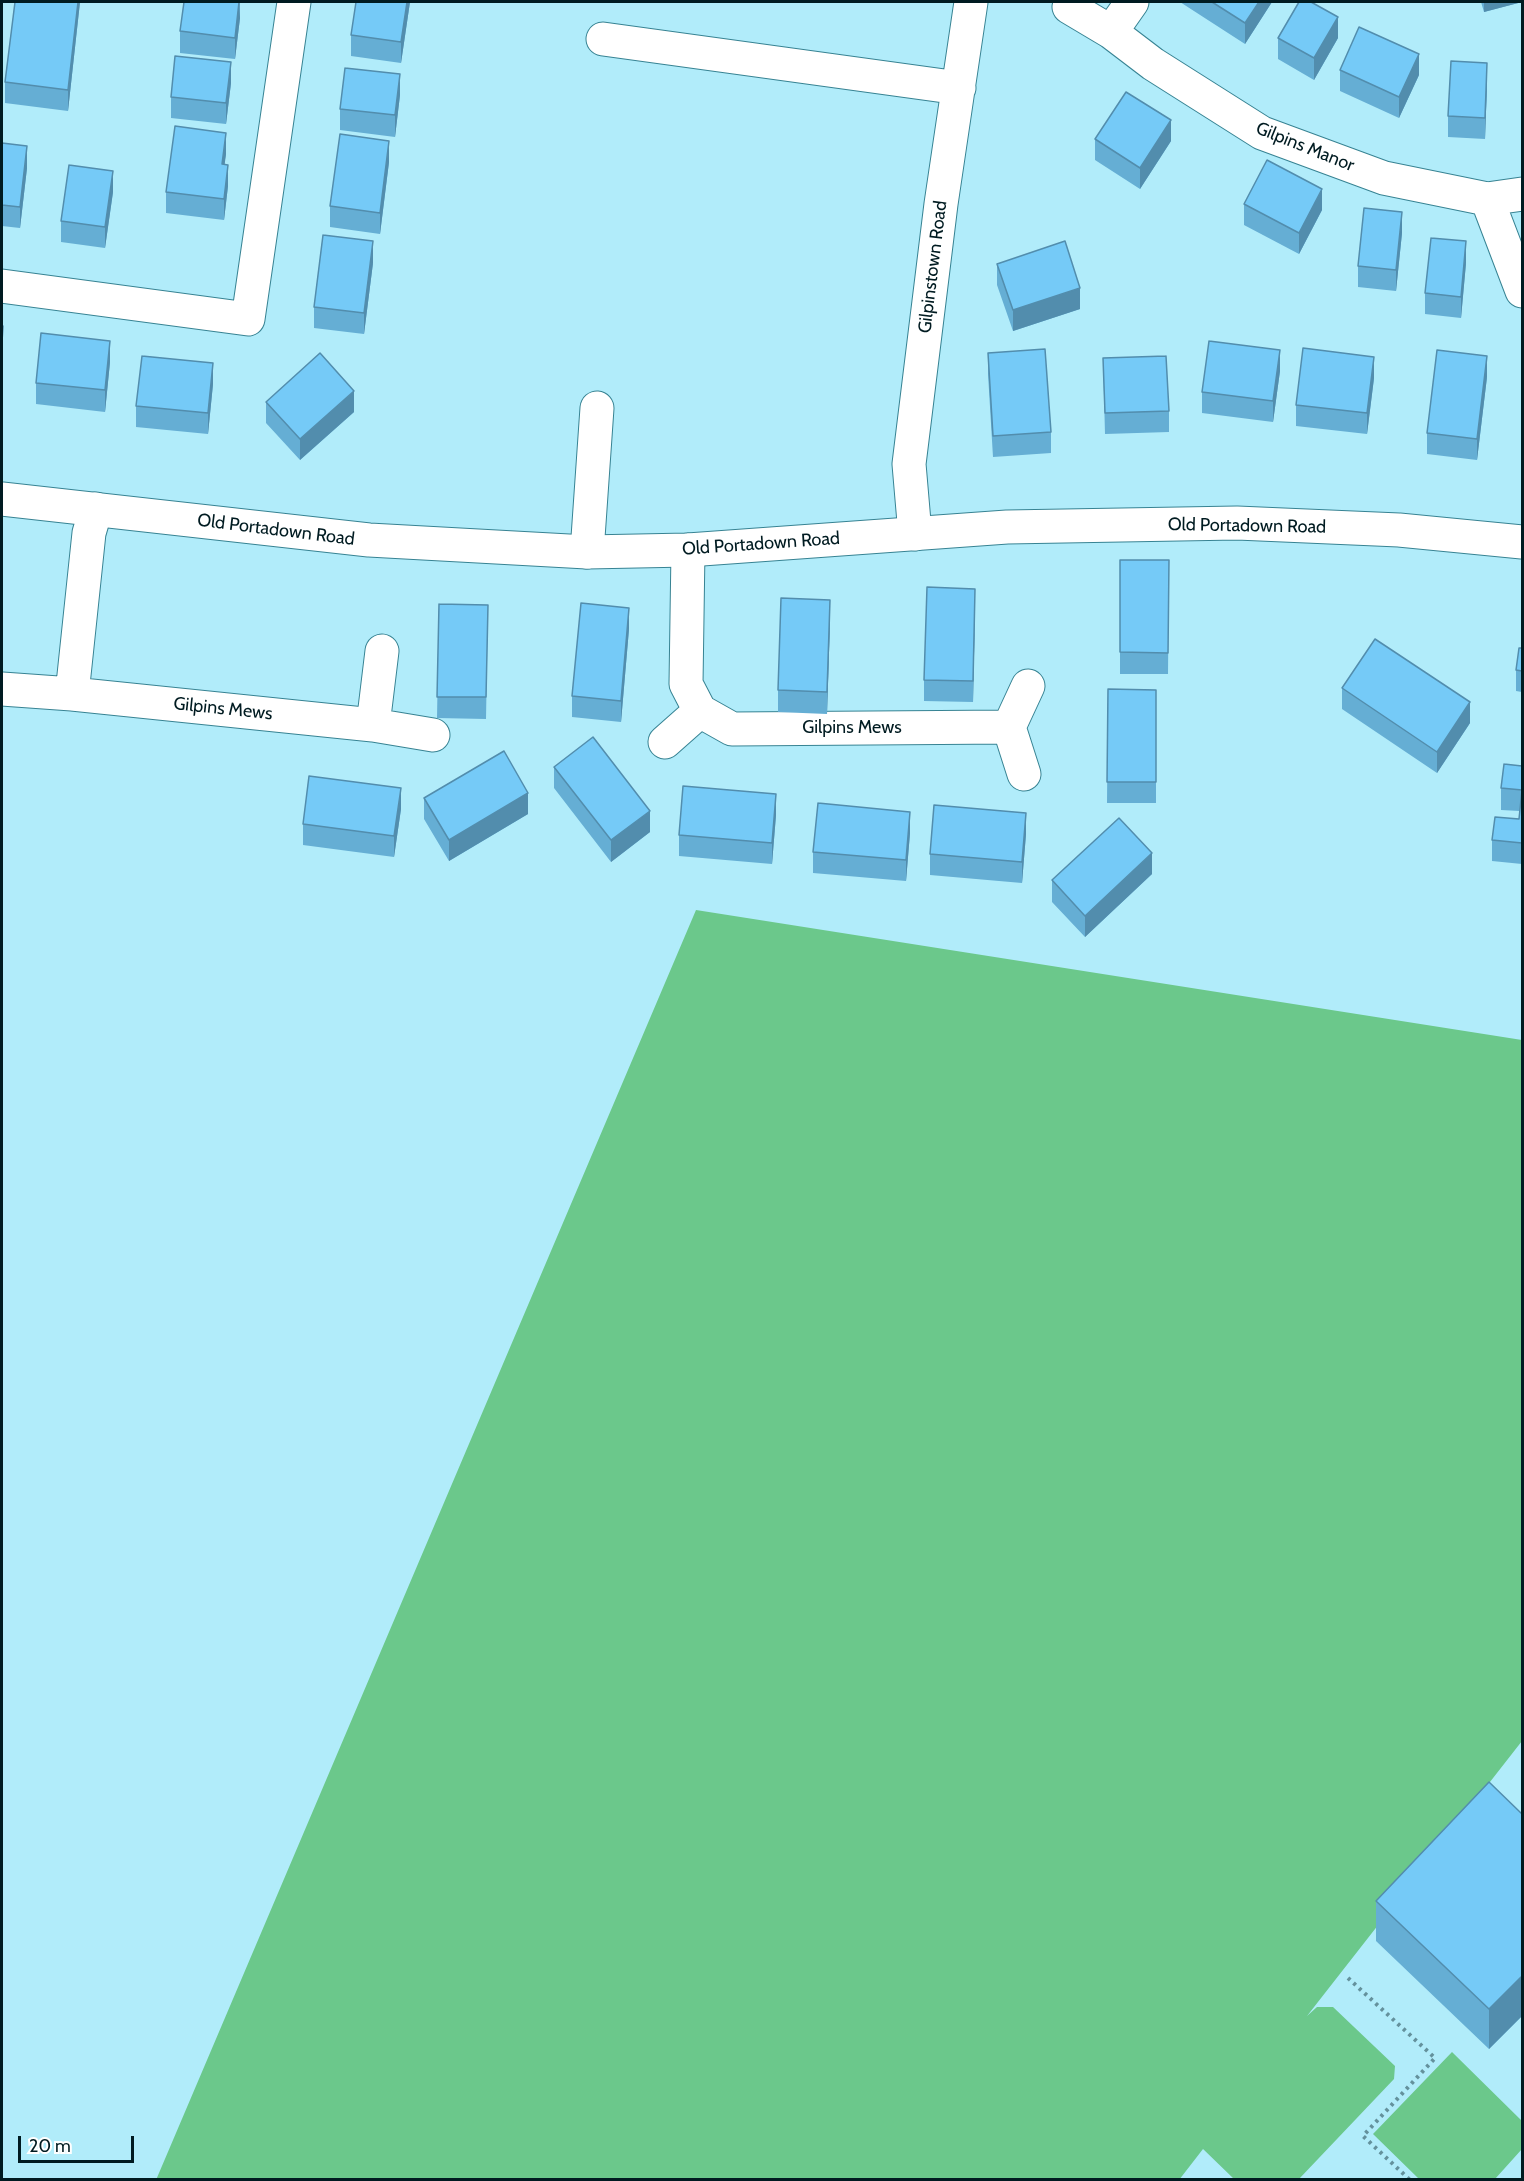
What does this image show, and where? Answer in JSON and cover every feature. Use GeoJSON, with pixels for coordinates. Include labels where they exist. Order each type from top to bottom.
{"type":"FeatureCollection","features":[{"type":"Feature","properties":{"kind":"street"},"geometry":{"type":"LineString","coordinates":[[2,286],[248,319],[294,2]]}},
{"type":"Feature","properties":{"kind":"street","name":"Gilpinstown Road"},"geometry":{"type":"LineString","coordinates":[[915,534],[909,464],[941,204],[971,2]]}},
{"type":"Feature","properties":{"kind":"street"},"geometry":{"type":"LineString","coordinates":[[1111,32],[1132,2]]}},
{"type":"Feature","properties":{"kind":"street","name":"Gilpins Manor"},"geometry":{"type":"LineString","coordinates":[[1069,7],[1111,32],[1153,64],[1262,133],[1384,178],[1487,198],[1522,194]]}},
{"type":"Feature","properties":{"kind":"street"},"geometry":{"type":"LineString","coordinates":[[603,39],[959,88]]}},
{"type":"Feature","properties":{"kind":"street"},"geometry":{"type":"LineString","coordinates":[[1487,198],[1522,291]]}},
{"type":"Feature","properties":{"kind":"street"},"geometry":{"type":"LineString","coordinates":[[587,552],[597,408]]}},
{"type":"Feature","properties":{"kind":"street","name":"Old Portadown Road"},"geometry":{"type":"LineString","coordinates":[[2,499],[369,540],[587,552],[688,550],[1007,527],[1237,523],[1399,530],[1522,542]]}},
{"type":"Feature","properties":{"kind":"street"},"geometry":{"type":"LineString","coordinates":[[72,694],[89,533],[96,508]]}},
{"type":"Feature","properties":{"kind":"street"},"geometry":{"type":"LineString","coordinates":[[665,742],[700,711],[686,684],[688,550]]}},
{"type":"Feature","properties":{"kind":"street"},"geometry":{"type":"LineString","coordinates":[[374,725],[382,651]]}},
{"type":"Feature","properties":{"kind":"street"},"geometry":{"type":"LineString","coordinates":[[1024,774],[1009,727],[1028,686]]}},
{"type":"Feature","properties":{"kind":"street","name":"Gilpins Mews"},"geometry":{"type":"LineString","coordinates":[[2,689],[374,725],[433,735]]}},
{"type":"Feature","properties":{"kind":"street","name":"Gilpins Mews"},"geometry":{"type":"LineString","coordinates":[[700,711],[732,729],[1009,727]]}},
{"type":"Feature","properties":{"kind":"path"},"geometry":{"type":"LineString","coordinates":[[1348,1978],[1435,2058],[1363,2136],[1410,2180]]}},
{"type":"Feature","properties":{"kind":"green space"},"geometry":{"type":"Polygon","coordinates":[[[696,910],[1522,1040],[1522,1741],[1307,2016],[1317,2007],[1333,2007],[1395,2066],[1394,2079],[1299,2179],[1234,2179],[1203,2149],[1179,2180],[156,2180],[696,910]]]}},
{"type":"Feature","properties":{"kind":"green space"},"geometry":{"type":"Polygon","coordinates":[[[1452,2052],[1522,2121],[1522,2149],[1495,2179],[1419,2179],[1373,2134],[1452,2052]]]}},
{"type":"Feature","properties":{"kind":"building"},"geometry":{"type":"Polygon","coordinates":[[[15,2],[78,2],[68,90],[5,82],[15,2]]]}},
{"type":"Feature","properties":{"kind":"building"},"geometry":{"type":"Polygon","coordinates":[[[184,2],[239,2],[235,38],[180,31],[184,2]]]}},
{"type":"Feature","properties":{"kind":"building"},"geometry":{"type":"Polygon","coordinates":[[[356,2],[407,2],[401,42],[351,35],[356,2]]]}},
{"type":"Feature","properties":{"kind":"building"},"geometry":{"type":"Polygon","coordinates":[[[1212,2],[1259,2],[1245,23],[1212,2]]]}},
{"type":"Feature","properties":{"kind":"building"},"geometry":{"type":"Polygon","coordinates":[[[1299,2],[1311,2],[1338,17],[1314,58],[1278,38],[1299,2]]]}},
{"type":"Feature","properties":{"kind":"building"},"geometry":{"type":"Polygon","coordinates":[[[1359,27],[1419,54],[1399,97],[1340,70],[1359,27]]]}},
{"type":"Feature","properties":{"kind":"building"},"geometry":{"type":"Polygon","coordinates":[[[175,56],[231,62],[226,103],[171,97],[175,56]]]}},
{"type":"Feature","properties":{"kind":"building"},"geometry":{"type":"Polygon","coordinates":[[[1451,61],[1487,63],[1485,118],[1448,116],[1451,61]]]}},
{"type":"Feature","properties":{"kind":"building"},"geometry":{"type":"Polygon","coordinates":[[[345,68],[400,74],[395,115],[340,109],[345,68]]]}},
{"type":"Feature","properties":{"kind":"building"},"geometry":{"type":"Polygon","coordinates":[[[1126,92],[1171,120],[1140,168],[1095,139],[1126,92]]]}},
{"type":"Feature","properties":{"kind":"building"},"geometry":{"type":"Polygon","coordinates":[[[175,126],[226,133],[222,164],[228,165],[224,199],[166,192],[175,126]]]}},
{"type":"Feature","properties":{"kind":"building"},"geometry":{"type":"Polygon","coordinates":[[[340,134],[389,141],[380,213],[330,206],[340,134]]]}},
{"type":"Feature","properties":{"kind":"building"},"geometry":{"type":"Polygon","coordinates":[[[2,143],[27,146],[20,207],[2,205],[2,143]]]}},
{"type":"Feature","properties":{"kind":"building"},"geometry":{"type":"Polygon","coordinates":[[[1267,160],[1322,189],[1299,233],[1244,204],[1267,160]]]}},
{"type":"Feature","properties":{"kind":"building"},"geometry":{"type":"Polygon","coordinates":[[[69,165],[113,171],[105,227],[61,221],[69,165]]]}},
{"type":"Feature","properties":{"kind":"building"},"geometry":{"type":"Polygon","coordinates":[[[1364,208],[1402,212],[1396,270],[1358,266],[1364,208]]]}},
{"type":"Feature","properties":{"kind":"building"},"geometry":{"type":"Polygon","coordinates":[[[323,235],[373,241],[364,313],[314,307],[323,235]]]}},
{"type":"Feature","properties":{"kind":"building"},"geometry":{"type":"Polygon","coordinates":[[[1431,238],[1466,241],[1461,297],[1425,293],[1431,238]]]}},
{"type":"Feature","properties":{"kind":"building"},"geometry":{"type":"Polygon","coordinates":[[[1065,241],[1080,288],[1013,310],[997,264],[1065,241]]]}},
{"type":"Feature","properties":{"kind":"building"},"geometry":{"type":"Polygon","coordinates":[[[41,333],[110,341],[105,390],[36,383],[41,333]]]}},
{"type":"Feature","properties":{"kind":"building"},"geometry":{"type":"Polygon","coordinates":[[[1209,341],[1280,350],[1273,401],[1202,392],[1209,341]]]}},
{"type":"Feature","properties":{"kind":"building"},"geometry":{"type":"Polygon","coordinates":[[[1303,348],[1374,357],[1367,413],[1296,405],[1303,348]]]}},
{"type":"Feature","properties":{"kind":"building"},"geometry":{"type":"Polygon","coordinates":[[[1045,349],[1051,432],[993,436],[988,353],[1045,349]]]}},
{"type":"Feature","properties":{"kind":"building"},"geometry":{"type":"Polygon","coordinates":[[[1437,350],[1487,356],[1477,439],[1427,433],[1437,350]]]}},
{"type":"Feature","properties":{"kind":"building"},"geometry":{"type":"Polygon","coordinates":[[[320,353],[354,391],[300,439],[266,402],[320,353]]]}},
{"type":"Feature","properties":{"kind":"building"},"geometry":{"type":"Polygon","coordinates":[[[142,356],[213,363],[208,413],[136,406],[142,356]]]}},
{"type":"Feature","properties":{"kind":"building"},"geometry":{"type":"Polygon","coordinates":[[[1166,356],[1169,411],[1105,413],[1103,358],[1166,356]]]}},
{"type":"Feature","properties":{"kind":"building"},"geometry":{"type":"Polygon","coordinates":[[[1120,560],[1169,560],[1168,653],[1120,652],[1120,560]]]}},
{"type":"Feature","properties":{"kind":"building"},"geometry":{"type":"Polygon","coordinates":[[[927,587],[975,589],[973,681],[924,680],[927,587]]]}},
{"type":"Feature","properties":{"kind":"building"},"geometry":{"type":"Polygon","coordinates":[[[781,598],[830,600],[827,692],[778,690],[781,598]]]}},
{"type":"Feature","properties":{"kind":"building"},"geometry":{"type":"Polygon","coordinates":[[[581,603],[629,608],[621,701],[572,696],[581,603]]]}},
{"type":"Feature","properties":{"kind":"building"},"geometry":{"type":"Polygon","coordinates":[[[439,604],[488,605],[486,697],[437,697],[439,604]]]}},
{"type":"Feature","properties":{"kind":"building"},"geometry":{"type":"Polygon","coordinates":[[[1375,639],[1470,702],[1437,752],[1342,688],[1375,639]]]}},
{"type":"Feature","properties":{"kind":"building"},"geometry":{"type":"Polygon","coordinates":[[[1519,648],[1522,648],[1522,671],[1516,670],[1519,648]]]}},
{"type":"Feature","properties":{"kind":"building"},"geometry":{"type":"Polygon","coordinates":[[[1108,689],[1156,690],[1156,782],[1107,782],[1108,689]]]}},
{"type":"Feature","properties":{"kind":"building"},"geometry":{"type":"Polygon","coordinates":[[[593,737],[650,811],[611,840],[554,767],[593,737]]]}},
{"type":"Feature","properties":{"kind":"building"},"geometry":{"type":"Polygon","coordinates":[[[504,751],[528,793],[449,840],[424,798],[504,751]]]}},
{"type":"Feature","properties":{"kind":"building"},"geometry":{"type":"Polygon","coordinates":[[[1504,764],[1522,766],[1522,790],[1501,788],[1504,764]]]}},
{"type":"Feature","properties":{"kind":"building"},"geometry":{"type":"Polygon","coordinates":[[[309,776],[401,788],[394,836],[303,824],[309,776]]]}},
{"type":"Feature","properties":{"kind":"building"},"geometry":{"type":"Polygon","coordinates":[[[683,786],[776,794],[772,843],[679,835],[683,786]]]}},
{"type":"Feature","properties":{"kind":"building"},"geometry":{"type":"Polygon","coordinates":[[[1522,790],[1522,843],[1492,840],[1495,817],[1519,819],[1522,790]]]}},
{"type":"Feature","properties":{"kind":"building"},"geometry":{"type":"Polygon","coordinates":[[[818,803],[910,812],[906,860],[813,852],[818,803]]]}},
{"type":"Feature","properties":{"kind":"building"},"geometry":{"type":"Polygon","coordinates":[[[934,805],[1026,813],[1022,862],[930,854],[934,805]]]}},
{"type":"Feature","properties":{"kind":"building"},"geometry":{"type":"Polygon","coordinates":[[[1119,818],[1152,853],[1085,916],[1052,880],[1119,818]]]}},
{"type":"Feature","properties":{"kind":"building"},"geometry":{"type":"Polygon","coordinates":[[[1489,1782],[1522,1814],[1522,1978],[1489,2009],[1376,1901],[1489,1782]]]}}]}
